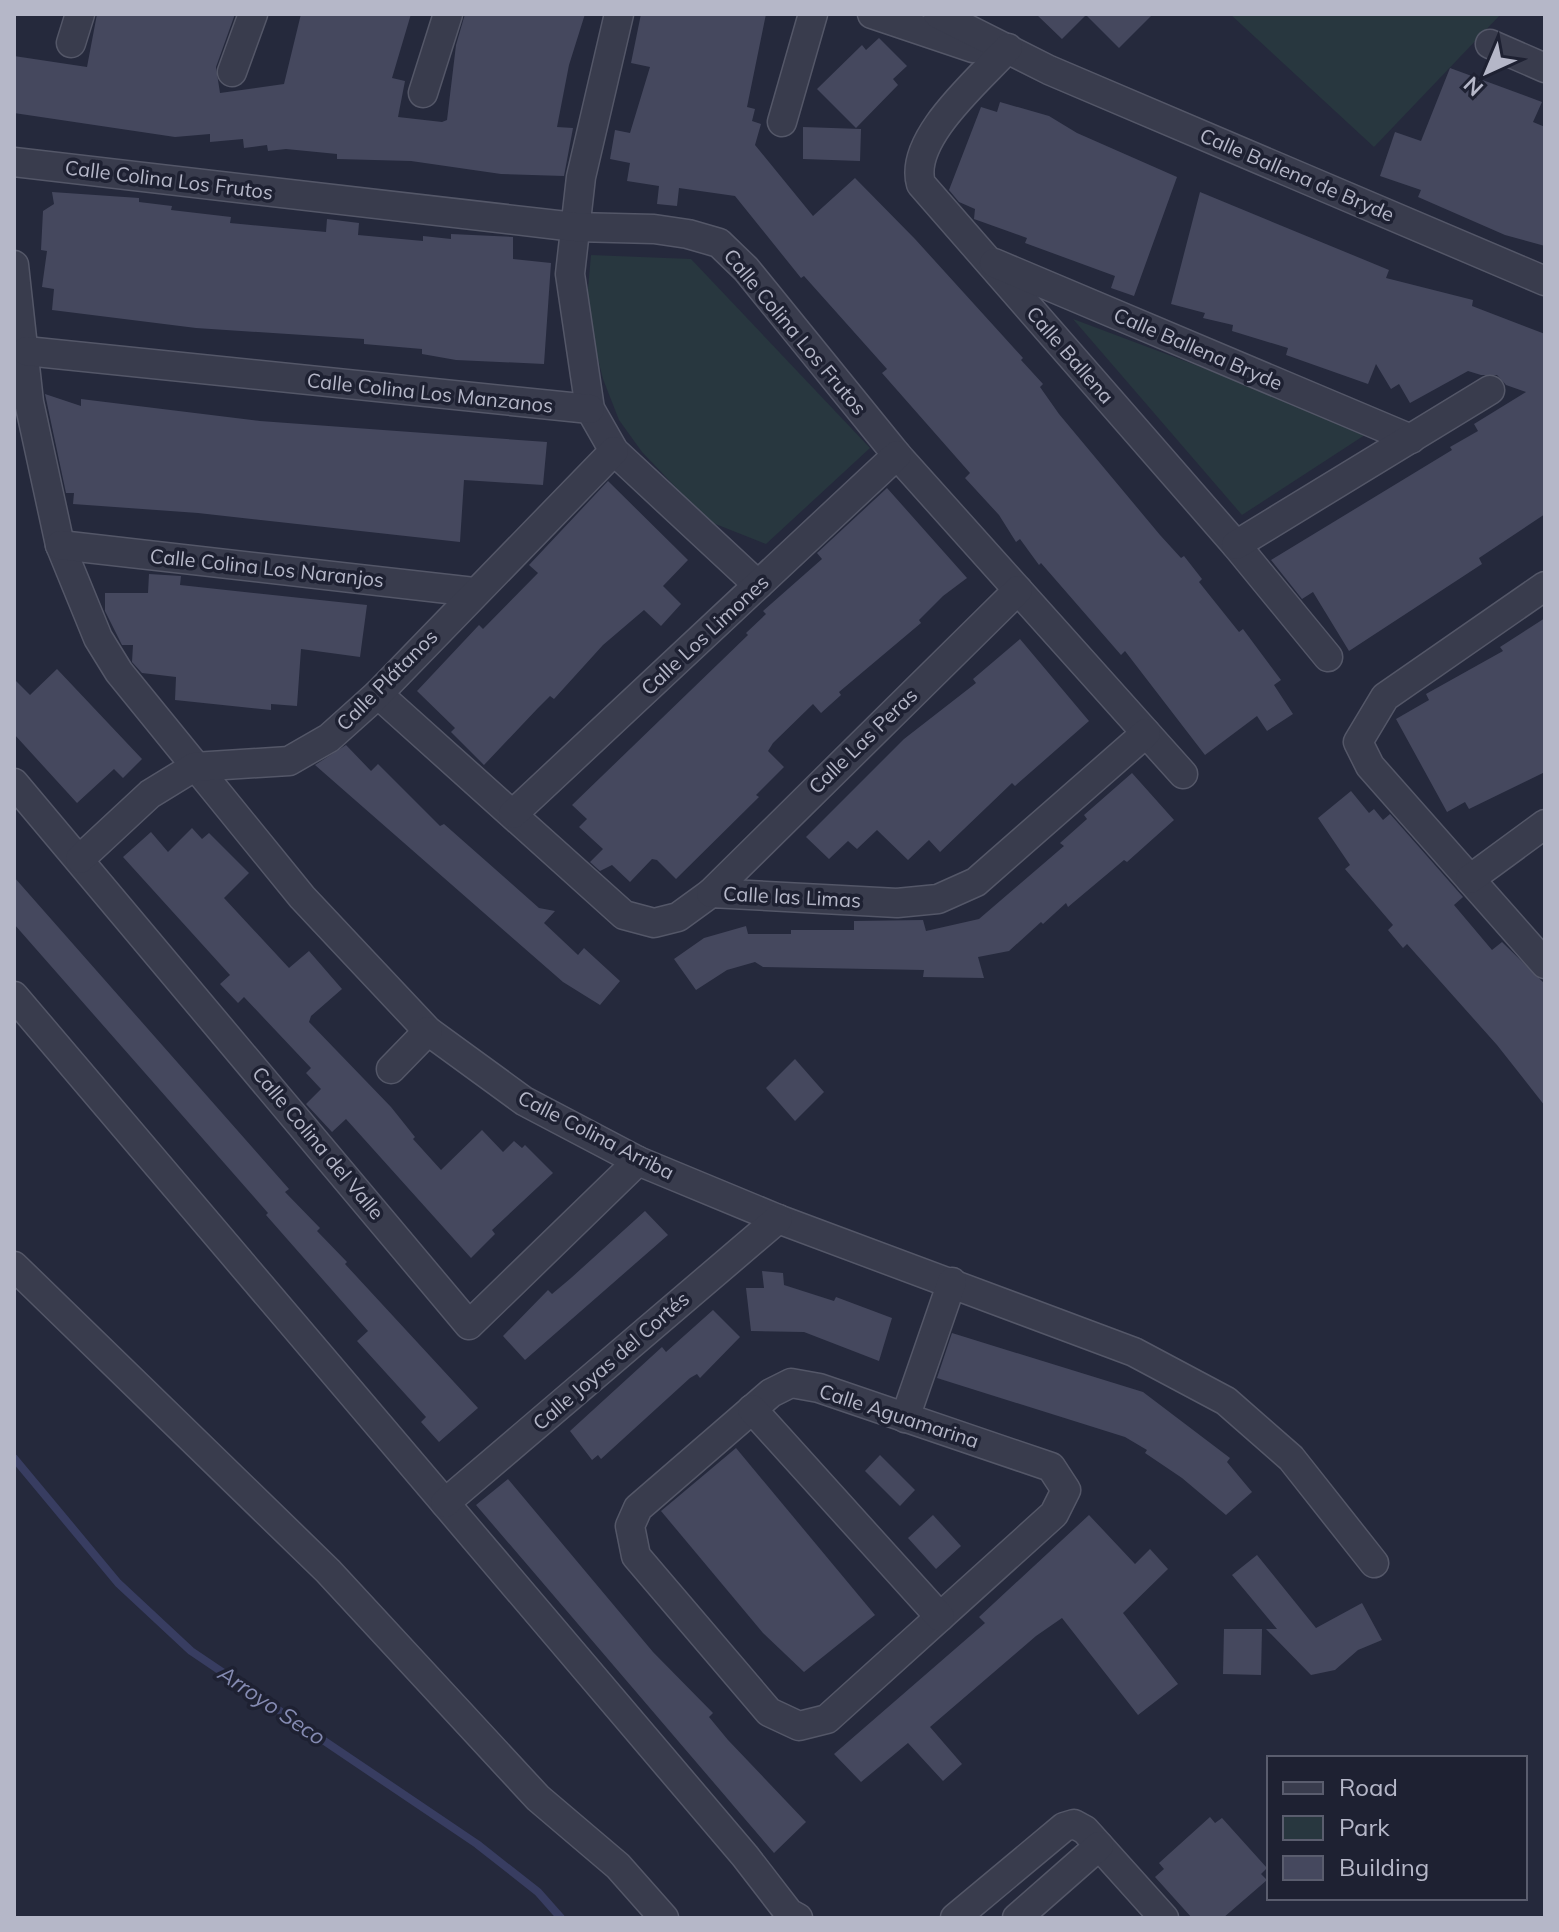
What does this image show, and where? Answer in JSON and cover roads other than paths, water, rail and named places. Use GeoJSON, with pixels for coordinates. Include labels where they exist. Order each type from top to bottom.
{"type":"FeatureCollection","features":[{"type":"Feature","properties":{"kind":"street"},"geometry":{"type":"LineString","coordinates":[[71,43],[80,14]]}},
{"type":"Feature","properties":{"kind":"street"},"geometry":{"type":"LineString","coordinates":[[232,72],[253,14]]}},
{"type":"Feature","properties":{"kind":"street"},"geometry":{"type":"LineString","coordinates":[[423,93],[448,14]]}},
{"type":"Feature","properties":{"kind":"street"},"geometry":{"type":"LineString","coordinates":[[619,14],[581,177],[570,274],[590,409],[614,451],[758,585]]}},
{"type":"Feature","properties":{"kind":"street"},"geometry":{"type":"LineString","coordinates":[[782,122],[813,14]]}},
{"type":"Feature","properties":{"kind":"street"},"geometry":{"type":"LineString","coordinates":[[872,14],[1004,52]]}},
{"type":"Feature","properties":{"kind":"street"},"geometry":{"type":"LineString","coordinates":[[938,14],[1004,52]]}},
{"type":"Feature","properties":{"kind":"street"},"geometry":{"type":"LineString","coordinates":[[1490,44],[1545,68]]}},
{"type":"Feature","properties":{"kind":"street","name":"Calle Ballena de Bryde"},"geometry":{"type":"LineString","coordinates":[[1004,52],[1545,281]]}},
{"type":"Feature","properties":{"kind":"street","name":"Calle Ballena"},"geometry":{"type":"LineString","coordinates":[[1004,52],[924,145],[917,170],[926,194],[1236,545],[1328,657]]}},
{"type":"Feature","properties":{"kind":"street","name":"Calle Colina Los Frutos"},"geometry":{"type":"LineString","coordinates":[[14,162],[575,227],[654,229],[719,243],[746,269],[897,455],[1183,774]]}},
{"type":"Feature","properties":{"kind":"street","name":"Calle Ballena Bryde"},"geometry":{"type":"LineString","coordinates":[[986,259],[1411,439]]}},
{"type":"Feature","properties":{"kind":"street","name":"Calle Colina Arriba"},"geometry":{"type":"LineString","coordinates":[[14,265],[26,351],[21,409],[60,545],[98,638],[119,672],[302,897],[428,1031],[524,1101],[638,1161],[778,1219],[1134,1352],[1226,1401],[1291,1458],[1374,1563]]}},
{"type":"Feature","properties":{"kind":"street","name":"Calle Colina Los Manzanos"},"geometry":{"type":"LineString","coordinates":[[26,351],[590,409]]}},
{"type":"Feature","properties":{"kind":"street"},"geometry":{"type":"LineString","coordinates":[[1236,545],[1490,390]]}},
{"type":"Feature","properties":{"kind":"street","name":"Calle Plátanos"},"geometry":{"type":"LineString","coordinates":[[80,859],[150,794],[194,767],[289,761],[329,738],[378,694],[614,451]]}},
{"type":"Feature","properties":{"kind":"street","name":"Calle Los Limones"},"geometry":{"type":"LineString","coordinates":[[513,814],[897,455]]}},
{"type":"Feature","properties":{"kind":"street","name":"Calle Colina Los Naranjos"},"geometry":{"type":"LineString","coordinates":[[60,545],[474,592]]}},
{"type":"Feature","properties":{"kind":"street"},"geometry":{"type":"LineString","coordinates":[[1545,586],[1385,697],[1358,742],[1370,766],[1545,964]]}},
{"type":"Feature","properties":{"kind":"street","name":"Calle Las Peras"},"geometry":{"type":"LineString","coordinates":[[711,893],[1018,590]]}},
{"type":"Feature","properties":{"kind":"street","name":"Calle las Limas"},"geometry":{"type":"LineString","coordinates":[[378,694],[624,915],[654,923],[678,917],[711,893],[897,903],[938,899],[976,882],[1146,733]]}},
{"type":"Feature","properties":{"kind":"street","name":"Calle Colina del Valle"},"geometry":{"type":"LineString","coordinates":[[14,783],[469,1325],[638,1161]]}},
{"type":"Feature","properties":{"kind":"street"},"geometry":{"type":"LineString","coordinates":[[1470,879],[1545,824]]}},
{"type":"Feature","properties":{"kind":"street"},"geometry":{"type":"LineString","coordinates":[[14,996],[745,1856],[792,1916]]}},
{"type":"Feature","properties":{"kind":"street"},"geometry":{"type":"LineString","coordinates":[[391,1069],[428,1031]]}},
{"type":"Feature","properties":{"kind":"street","name":"Calle Joyas del Cortés"},"geometry":{"type":"LineString","coordinates":[[445,1503],[778,1219]]}},
{"type":"Feature","properties":{"kind":"street"},"geometry":{"type":"LineString","coordinates":[[14,1266],[328,1571],[538,1798],[618,1866],[664,1918]]}},
{"type":"Feature","properties":{"kind":"street"},"geometry":{"type":"LineString","coordinates":[[905,1418],[952,1282]]}},
{"type":"Feature","properties":{"kind":"street","name":"Calle Aguamarina"},"geometry":{"type":"LineString","coordinates":[[791,1383],[819,1388],[905,1418],[1051,1467],[1066,1490],[1054,1514],[827,1719],[799,1726],[769,1712],[656,1580],[636,1556],[630,1526],[638,1508],[771,1393],[791,1383]]}},
{"type":"Feature","properties":{"kind":"street"},"geometry":{"type":"LineString","coordinates":[[752,1409],[940,1617]]}},
{"type":"Feature","properties":{"kind":"street"},"geometry":{"type":"LineString","coordinates":[[955,1918],[1064,1827],[1074,1824],[1099,1846],[1164,1918]]}},
{"type":"Feature","properties":{"kind":"street"},"geometry":{"type":"LineString","coordinates":[[1017,1918],[1099,1846]]}},
{"type":"Feature","properties":{"kind":"waterway","name":"Arroyo Seco"},"geometry":{"type":"LineString","coordinates":[[14,1458],[118,1583],[191,1651],[477,1844],[538,1892],[561,1918]]}}]}
